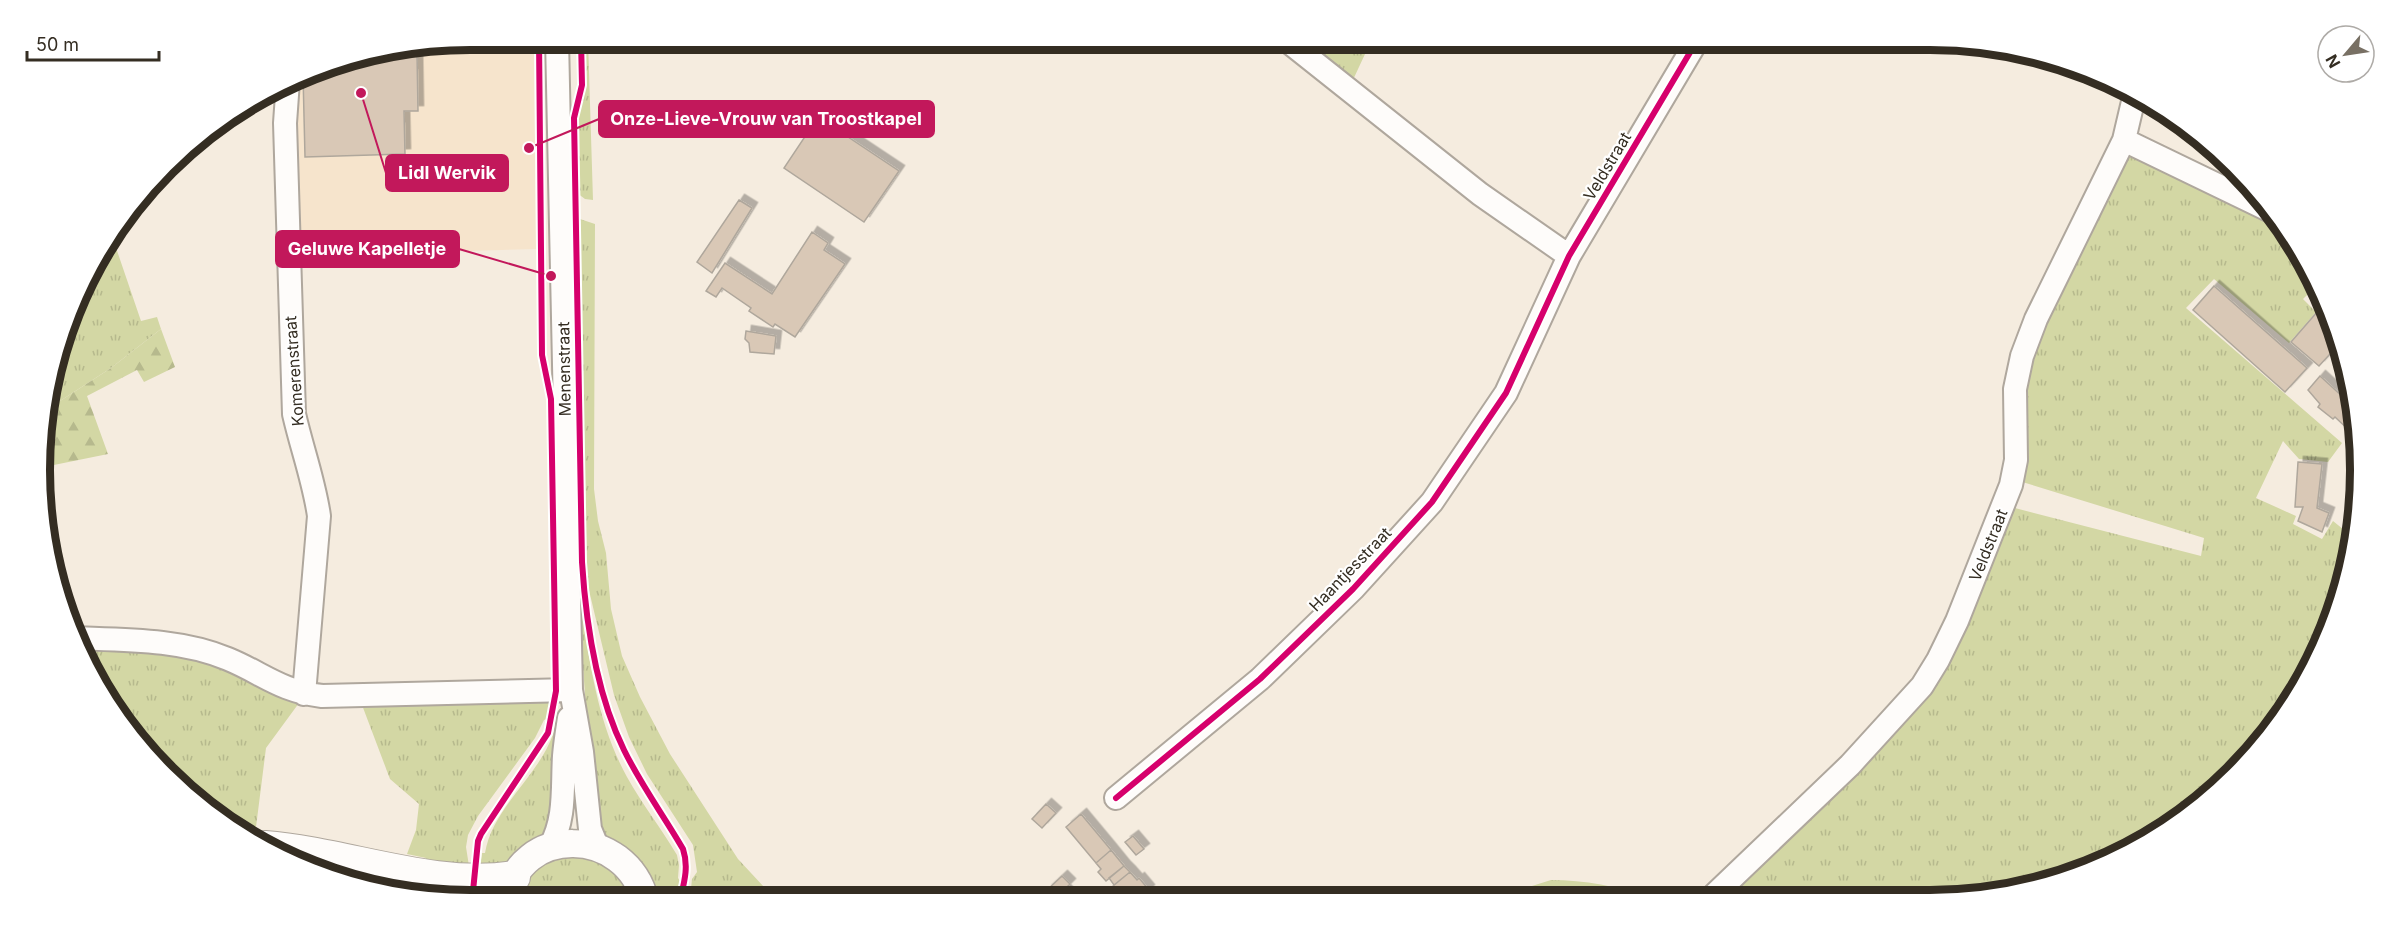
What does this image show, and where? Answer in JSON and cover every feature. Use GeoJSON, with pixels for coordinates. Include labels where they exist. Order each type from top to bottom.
{"type":"FeatureCollection","features":[{"type":"Feature","properties":{"kind":"highway"},"geometry":{"type":"LineString","coordinates":[[299,853],[450,878],[492,880],[510,889]]}},
{"type":"Feature","properties":{"kind":"main road"},"geometry":{"type":"LineString","coordinates":[[510,889],[536,855],[550,847],[582,843],[597,846],[624,862],[635,874],[643,890]]}},
{"type":"Feature","properties":{"kind":"street","name":"Menenstraat"},"geometry":{"type":"LineString","coordinates":[[558,50],[572,695],[582,752],[590,829],[597,846]]}},
{"type":"Feature","properties":{"kind":"street"},"geometry":{"type":"LineString","coordinates":[[1299,50],[1486,197],[1569,256]]}},
{"type":"Feature","properties":{"kind":"street","name":"Veldstraat"},"geometry":{"type":"LineString","coordinates":[[1544,310],[1569,256],[1691,50]]}},
{"type":"Feature","properties":{"kind":"street","name":"Komerenstraat"},"geometry":{"type":"LineString","coordinates":[[287,92],[285,123],[294,414],[302,451],[315,488],[319,516],[303,694]]}},
{"type":"Feature","properties":{"kind":"street","name":"Veldstraat"},"geometry":{"type":"LineString","coordinates":[[1720,890],[1794,821],[1857,757],[1922,686],[1938,660],[1957,621],[2012,485],[2016,460],[2015,389],[2022,356],[2036,319],[2124,140],[2133,102]]}},
{"type":"Feature","properties":{"kind":"street"},"geometry":{"type":"LineString","coordinates":[[2124,140],[2255,203]]}},
{"type":"Feature","properties":{"kind":"street","name":"Haantjesstraat"},"geometry":{"type":"LineString","coordinates":[[1116,798],[1260,679],[1353,589],[1432,502],[1506,393],[1544,310]]}},
{"type":"Feature","properties":{"kind":"street"},"geometry":{"type":"LineString","coordinates":[[85,639],[152,642],[187,647],[227,658],[278,686],[303,694],[322,696],[572,695]]}},
{"type":"Feature","properties":{"kind":"street","name":"Menenstraat"},"geometry":{"type":"LineString","coordinates":[[550,847],[561,818],[564,797],[564,754],[572,695]]}},
{"type":"Feature","properties":{"kind":"shaded area"},"geometry":{"type":"Polygon","coordinates":[[[442,50],[534,50],[536,249],[298,256],[293,89],[361,64],[415,53],[442,50]]]}},
{"type":"Feature","properties":{"kind":"green space"},"geometry":{"type":"Polygon","coordinates":[[[583,50],[588,50],[593,200],[585,199],[577,193],[577,119],[585,85],[583,50]]]}},
{"type":"Feature","properties":{"kind":"green space"},"geometry":{"type":"Polygon","coordinates":[[[1310,50],[1367,50],[1352,82],[1310,50]]]}},
{"type":"Feature","properties":{"kind":"green space"},"geometry":{"type":"Polygon","coordinates":[[[2133,152],[2266,217],[2280,236],[2310,292],[2303,299],[2316,312],[2289,343],[2214,279],[2186,308],[2342,443],[2328,462],[2299,459],[2283,441],[2256,498],[2296,516],[2293,524],[2322,539],[2333,521],[2346,531],[2328,605],[2307,656],[2280,704],[2264,726],[2207,786],[2164,820],[2091,858],[2039,876],[1958,890],[1727,890],[1913,707],[2011,507],[2201,556],[2204,538],[2019,481],[2027,365],[2118,161],[2133,152]]]}},
{"type":"Feature","properties":{"kind":"green space"},"geometry":{"type":"Polygon","coordinates":[[[580,219],[595,224],[594,489],[598,521],[606,553],[611,609],[622,656],[640,697],[670,754],[738,859],[765,888],[772,890],[691,890],[692,879],[697,872],[693,845],[647,774],[629,737],[614,695],[587,582],[580,219]]]}},
{"type":"Feature","properties":{"kind":"green space"},"geometry":{"type":"Polygon","coordinates":[[[115,245],[141,321],[157,317],[161,329],[111,368],[55,404],[72,335],[93,284],[115,245]]]}},
{"type":"Feature","properties":{"kind":"green space"},"geometry":{"type":"Polygon","coordinates":[[[161,329],[175,367],[144,382],[137,370],[87,396],[108,454],[50,466],[50,442],[55,404],[111,368],[161,329]]]}},
{"type":"Feature","properties":{"kind":"green space"},"geometry":{"type":"Polygon","coordinates":[[[579,613],[582,613],[597,697],[609,738],[627,777],[677,855],[680,881],[677,890],[652,890],[601,831],[592,789],[579,613]]]}},
{"type":"Feature","properties":{"kind":"green space"},"geometry":{"type":"Polygon","coordinates":[[[89,646],[171,649],[261,683],[299,703],[266,748],[255,831],[214,804],[154,747],[120,704],[89,646]]]}},
{"type":"Feature","properties":{"kind":"green space"},"geometry":{"type":"Polygon","coordinates":[[[550,699],[552,702],[547,719],[544,720],[535,738],[478,816],[468,835],[466,847],[469,866],[480,866],[482,853],[485,853],[498,819],[541,758],[556,724],[560,723],[554,823],[541,838],[502,870],[426,863],[426,858],[407,854],[416,830],[419,804],[390,779],[362,705],[550,699]]]}},
{"type":"Feature","properties":{"kind":"green space"},"geometry":{"type":"Polygon","coordinates":[[[582,855],[617,871],[627,890],[523,890],[529,879],[542,866],[559,859],[582,855]]]}},
{"type":"Feature","properties":{"kind":"green space"},"geometry":{"type":"Polygon","coordinates":[[[1551,880],[1601,884],[1625,890],[1520,890],[1551,880]]]}},
{"type":"Feature","properties":{"kind":"building"},"geometry":{"type":"Polygon","coordinates":[[[417,54],[418,111],[404,111],[405,154],[305,157],[303,85],[361,64],[417,54]]]}},
{"type":"Feature","properties":{"kind":"building"},"geometry":{"type":"Polygon","coordinates":[[[818,117],[899,171],[864,222],[784,168],[818,117]]]}},
{"type":"Feature","properties":{"kind":"building"},"geometry":{"type":"Polygon","coordinates":[[[739,200],[752,208],[712,273],[697,262],[739,200]]]}},
{"type":"Feature","properties":{"kind":"building"},"geometry":{"type":"Polygon","coordinates":[[[812,232],[828,243],[824,250],[845,264],[795,337],[775,324],[773,327],[749,311],[751,308],[722,288],[716,297],[706,291],[725,263],[772,294],[812,232]]]}},
{"type":"Feature","properties":{"kind":"building"},"geometry":{"type":"Polygon","coordinates":[[[2214,286],[2307,368],[2285,392],[2193,310],[2214,286]]]}},
{"type":"Feature","properties":{"kind":"building"},"geometry":{"type":"Polygon","coordinates":[[[2319,310],[2333,351],[2319,366],[2291,342],[2319,310]]]}},
{"type":"Feature","properties":{"kind":"building"},"geometry":{"type":"Polygon","coordinates":[[[746,331],[776,336],[774,354],[750,352],[749,343],[745,339],[746,331]]]}},
{"type":"Feature","properties":{"kind":"building"},"geometry":{"type":"Polygon","coordinates":[[[2320,376],[2344,398],[2349,430],[2335,417],[2333,419],[2318,407],[2320,404],[2308,390],[2320,376]]]}},
{"type":"Feature","properties":{"kind":"building"},"geometry":{"type":"Polygon","coordinates":[[[2298,462],[2322,464],[2317,508],[2329,513],[2322,532],[2298,521],[2303,507],[2295,507],[2298,462]]]}},
{"type":"Feature","properties":{"kind":"building"},"geometry":{"type":"Polygon","coordinates":[[[1046,804],[1056,813],[1042,828],[1032,819],[1046,804]]]}},
{"type":"Feature","properties":{"kind":"building"},"geometry":{"type":"Polygon","coordinates":[[[1081,814],[1111,850],[1096,863],[1066,827],[1081,814]]]}},
{"type":"Feature","properties":{"kind":"building"},"geometry":{"type":"Polygon","coordinates":[[[1133,836],[1144,849],[1136,855],[1125,842],[1133,836]]]}},
{"type":"Feature","properties":{"kind":"building"},"geometry":{"type":"Polygon","coordinates":[[[1111,850],[1124,866],[1106,881],[1098,872],[1101,869],[1096,863],[1111,850]]]}},
{"type":"Feature","properties":{"kind":"building"},"geometry":{"type":"Polygon","coordinates":[[[1124,866],[1130,872],[1114,885],[1109,878],[1124,866]]]}},
{"type":"Feature","properties":{"kind":"building"},"geometry":{"type":"Polygon","coordinates":[[[1130,872],[1137,880],[1139,878],[1149,890],[1116,890],[1113,886],[1130,872]]]}},
{"type":"Feature","properties":{"kind":"building"},"geometry":{"type":"Polygon","coordinates":[[[1062,876],[1070,884],[1064,890],[1047,890],[1062,876]]]}},
{"type":"Feature","properties":{"kind":"cycle path"},"geometry":{"type":"LineString","coordinates":[[473,890],[478,841],[548,733],[556,691],[551,399],[542,355],[539,50]]}},
{"type":"Feature","properties":{"kind":"cycle path"},"geometry":{"type":"LineString","coordinates":[[581,50],[582,85],[574,118],[582,562],[586,610],[599,682],[614,728],[638,776],[683,849],[686,869],[682,890]]}},
{"type":"Feature","properties":{"kind":"cycle path"},"geometry":{"type":"LineString","coordinates":[[1116,798],[1260,679],[1353,589],[1432,502],[1506,393],[1569,256],[1691,50]]}},
{"type":"Feature","properties":{"kind":"place","name":"Lidl Wervik"},"geometry":{"type":"Point","coordinates":[361,93]}},
{"type":"Feature","properties":{"kind":"place","name":"Onze-Lieve-Vrouw van Troostkapel"},"geometry":{"type":"Point","coordinates":[529,148]}},
{"type":"Feature","properties":{"kind":"place","name":"Geluwe Kapelletje"},"geometry":{"type":"Point","coordinates":[551,276]}}]}
